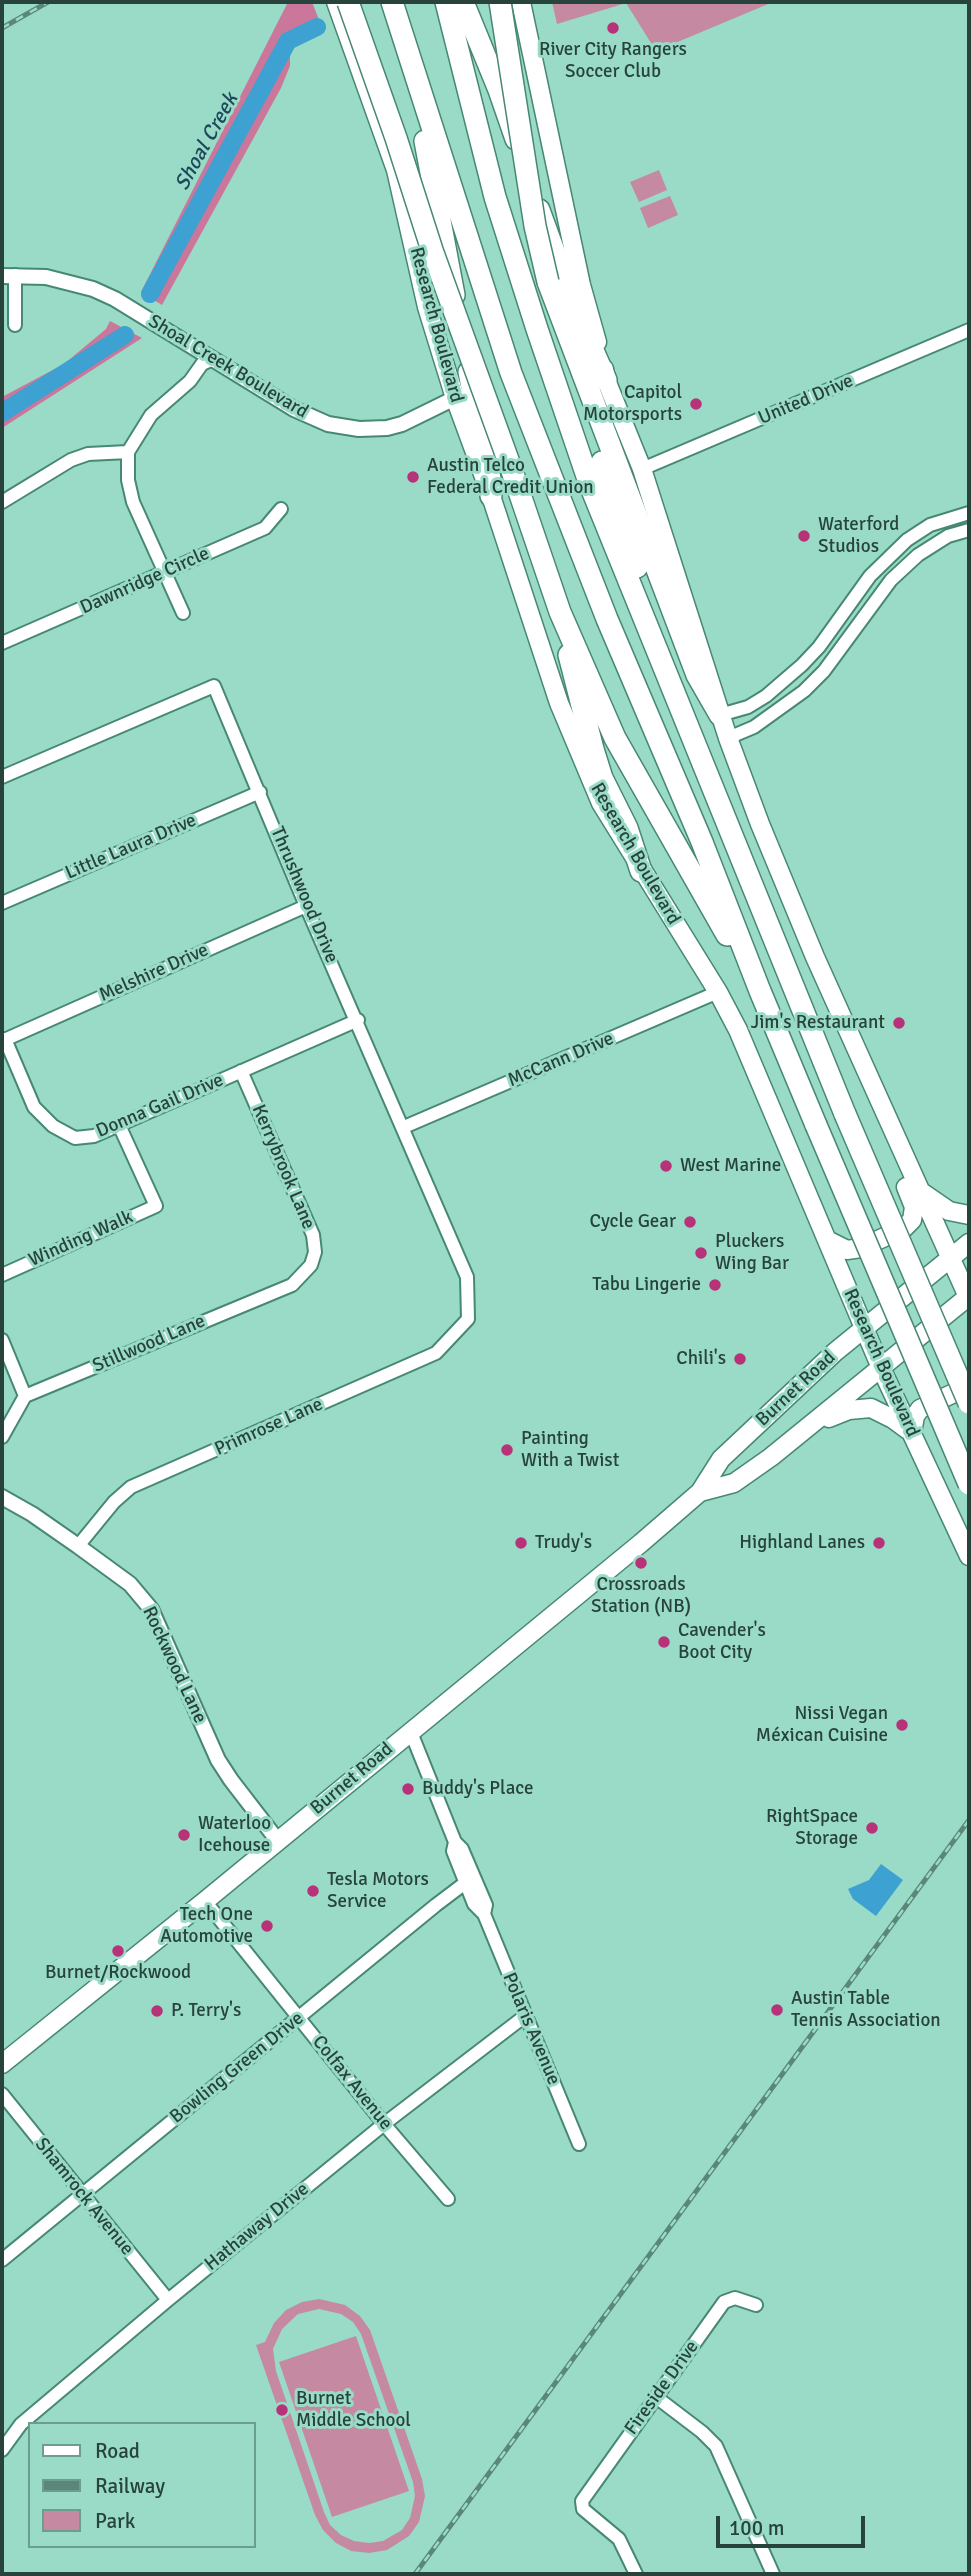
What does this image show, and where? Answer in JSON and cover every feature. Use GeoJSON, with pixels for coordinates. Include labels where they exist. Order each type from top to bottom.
{"type":"FeatureCollection","features":[{"type":"Feature","properties":{"kind":"highway"},"geometry":{"type":"LineString","coordinates":[[348,2],[560,612],[615,738],[760,991]]}},
{"type":"Feature","properties":{"kind":"highway"},"geometry":{"type":"LineString","coordinates":[[392,2],[521,397],[607,619],[702,842],[816,1125],[969,1484]]}},
{"type":"Feature","properties":{"kind":"highway"},"geometry":{"type":"LineString","coordinates":[[446,2],[495,197],[590,485],[845,1114],[969,1403]]}},
{"type":"Feature","properties":{"kind":"highway"},"geometry":{"type":"LineString","coordinates":[[463,2],[499,90],[544,226],[577,314],[606,380]]}},
{"type":"Feature","properties":{"kind":"highway"},"geometry":{"type":"LineString","coordinates":[[500,2],[535,226],[548,282],[586,416],[673,688]]}},
{"type":"Feature","properties":{"kind":"highway"},"geometry":{"type":"LineString","coordinates":[[417,84],[428,165],[490,479],[491,496]]}},
{"type":"Feature","properties":{"kind":"highway"},"geometry":{"type":"LineString","coordinates":[[548,282],[697,675],[720,715]]}},
{"type":"Feature","properties":{"kind":"highway"},"geometry":{"type":"LineString","coordinates":[[560,612],[602,778],[627,828],[642,871]]}},
{"type":"Feature","properties":{"kind":"main road","name":"Research Boulevard"},"geometry":{"type":"LineString","coordinates":[[336,2],[396,170],[428,307],[455,398],[491,496],[559,703],[601,803],[718,992],[758,1074],[881,1368],[969,1556]]}},
{"type":"Feature","properties":{"kind":"main road"},"geometry":{"type":"LineString","coordinates":[[521,2],[581,285],[606,380],[642,469],[720,715],[815,957],[969,1298]]}},
{"type":"Feature","properties":{"kind":"main road"},"geometry":{"type":"LineString","coordinates":[[827,1240],[847,1250],[861,1248],[904,1228],[912,1220],[914,1207],[886,1144],[890,1124]]}},
{"type":"Feature","properties":{"kind":"main road"},"geometry":{"type":"LineString","coordinates":[[919,1191],[950,1211],[969,1215]]}},
{"type":"Feature","properties":{"kind":"main road","name":"Burnet Road"},"geometry":{"type":"LineString","coordinates":[[2,2064],[641,1543],[700,1492],[722,1459],[835,1352],[969,1243]]}},
{"type":"Feature","properties":{"kind":"main road","name":"Burnet Road"},"geometry":{"type":"LineString","coordinates":[[700,1492],[734,1483],[813,1425],[969,1298]]}},
{"type":"Feature","properties":{"kind":"main road"},"geometry":{"type":"LineString","coordinates":[[813,1425],[849,1410],[871,1409],[894,1419],[912,1433],[915,1416],[920,1409],[969,1386]]}},
{"type":"Feature","properties":{"kind":"street","name":"Shoal Creek Boulevard"},"geometry":{"type":"LineString","coordinates":[[8,276],[46,277],[93,289],[115,299],[312,418],[345,428],[373,429],[402,424],[455,398]]}},
{"type":"Feature","properties":{"kind":"street"},"geometry":{"type":"LineString","coordinates":[[8,276],[15,325]]}},
{"type":"Feature","properties":{"kind":"street","name":"United Drive"},"geometry":{"type":"LineString","coordinates":[[642,469],[969,331]]}},
{"type":"Feature","properties":{"kind":"street"},"geometry":{"type":"LineString","coordinates":[[183,613],[133,502],[128,480],[128,452],[151,415],[190,381],[202,364],[213,359]]}},
{"type":"Feature","properties":{"kind":"street"},"geometry":{"type":"LineString","coordinates":[[2,502],[71,460],[88,454],[128,452]]}},
{"type":"Feature","properties":{"kind":"street","name":"Dawnridge Circle"},"geometry":{"type":"LineString","coordinates":[[2,643],[265,528],[281,509]]}},
{"type":"Feature","properties":{"kind":"street"},"geometry":{"type":"LineString","coordinates":[[720,715],[748,707],[766,696],[802,665],[819,647],[870,576],[907,540],[930,525],[969,513]]}},
{"type":"Feature","properties":{"kind":"street"},"geometry":{"type":"LineString","coordinates":[[728,738],[754,727],[804,691],[824,671],[891,580],[918,555],[948,536],[969,530]]}},
{"type":"Feature","properties":{"kind":"street","name":"Thrushwood Drive"},"geometry":{"type":"LineString","coordinates":[[2,777],[215,686],[306,906],[358,1020],[467,1277],[468,1320]]}},
{"type":"Feature","properties":{"kind":"street","name":"Little Laura Drive"},"geometry":{"type":"LineString","coordinates":[[2,903],[260,792]]}},
{"type":"Feature","properties":{"kind":"street","name":"Melshire Drive"},"geometry":{"type":"LineString","coordinates":[[4,1040],[306,906]]}},
{"type":"Feature","properties":{"kind":"street","name":"McCann Drive"},"geometry":{"type":"LineString","coordinates":[[404,1127],[718,992]]}},
{"type":"Feature","properties":{"kind":"street","name":"Donna Gail Drive"},"geometry":{"type":"LineString","coordinates":[[4,1040],[34,1107],[53,1126],[75,1138],[94,1136],[358,1020]]}},
{"type":"Feature","properties":{"kind":"street","name":"Kerrybrook Lane"},"geometry":{"type":"LineString","coordinates":[[241,1072],[313,1235],[315,1252],[311,1265]]}},
{"type":"Feature","properties":{"kind":"street","name":"Winding Walk"},"geometry":{"type":"LineString","coordinates":[[2,1275],[156,1206],[119,1125]]}},
{"type":"Feature","properties":{"kind":"street","name":"Stillwood Lane"},"geometry":{"type":"LineString","coordinates":[[25,1396],[292,1285],[311,1265]]}},
{"type":"Feature","properties":{"kind":"street","name":"Primrose Lane"},"geometry":{"type":"LineString","coordinates":[[78,1546],[114,1502],[131,1487],[436,1353],[468,1320]]}},
{"type":"Feature","properties":{"kind":"street"},"geometry":{"type":"LineString","coordinates":[[2,1340],[25,1396],[2,1437]]}},
{"type":"Feature","properties":{"kind":"street","name":"Rockwood Lane"},"geometry":{"type":"LineString","coordinates":[[2,1497],[32,1514],[130,1584],[151,1609],[218,1760],[230,1780],[278,1841]]}},
{"type":"Feature","properties":{"kind":"street","name":"Polaris Avenue"},"geometry":{"type":"LineString","coordinates":[[410,1730],[455,1842],[453,1851],[469,1880],[474,1904],[484,1914],[579,2144]]}},
{"type":"Feature","properties":{"kind":"street","name":"Bowling Green Drive"},"geometry":{"type":"LineString","coordinates":[[2,2260],[469,1880]]}},
{"type":"Feature","properties":{"kind":"street","name":"Colfax Avenue"},"geometry":{"type":"LineString","coordinates":[[205,1901],[384,2124],[448,2199]]}},
{"type":"Feature","properties":{"kind":"street","name":"Hathaway Drive"},"geometry":{"type":"LineString","coordinates":[[2,2451],[21,2424],[167,2301],[384,2124],[525,2016]]}},
{"type":"Feature","properties":{"kind":"street","name":"Shamrock Avenue"},"geometry":{"type":"LineString","coordinates":[[2,2094],[167,2301]]}},
{"type":"Feature","properties":{"kind":"street","name":"Fireside Drive"},"geometry":{"type":"LineString","coordinates":[[636,2574],[619,2539],[583,2508],[582,2501],[724,2302],[735,2298],[755,2305]]}},
{"type":"Feature","properties":{"kind":"street"},"geometry":{"type":"LineString","coordinates":[[656,2397],[716,2446],[773,2574]]}},
{"type":"Feature","properties":{"kind":"green space"},"geometry":{"type":"Polygon","coordinates":[[[552,2],[773,2],[656,51],[626,3],[557,24],[552,2]]]}},
{"type":"Feature","properties":{"kind":"green space"},"geometry":{"type":"Polygon","coordinates":[[[659,170],[667,190],[639,202],[630,182],[659,170]]]}},
{"type":"Feature","properties":{"kind":"green space"},"geometry":{"type":"Polygon","coordinates":[[[670,196],[678,215],[648,228],[640,208],[670,196]]]}},
{"type":"Feature","properties":{"kind":"green space"},"geometry":{"type":"Polygon","coordinates":[[[319,2299],[345,2305],[360,2316],[370,2330],[422,2479],[425,2496],[419,2522],[409,2536],[387,2550],[369,2553],[351,2551],[336,2543],[323,2530],[315,2515],[256,2345],[265,2342],[274,2323],[286,2310],[302,2302],[319,2299]],[[319,2309],[298,2314],[282,2329],[273,2349],[276,2371],[330,2525],[341,2535],[354,2541],[383,2541],[402,2530],[410,2518],[415,2496],[413,2482],[361,2334],[353,2322],[341,2314],[319,2309]]]}},
{"type":"Feature","properties":{"kind":"green space"},"geometry":{"type":"Polygon","coordinates":[[[356,2336],[409,2491],[332,2517],[279,2362],[356,2336]]]}},
{"type":"Feature","properties":{"kind":"shaded area"},"geometry":{"type":"Polygon","coordinates":[[[288,2],[312,2],[323,30],[298,39],[290,46],[290,66],[281,88],[162,305],[141,292],[288,2]]]}},
{"type":"Feature","properties":{"kind":"shaded area"},"geometry":{"type":"Polygon","coordinates":[[[110,321],[142,338],[2,428],[2,397],[64,364],[106,329],[110,321]]]}},
{"type":"Feature","properties":{"kind":"water"},"geometry":{"type":"Polygon","coordinates":[[[881,1864],[903,1880],[876,1916],[853,1899],[848,1889],[869,1880],[881,1864]]]}},
{"type":"Feature","properties":{"kind":"waterway","name":"Shoal Creek"},"geometry":{"type":"LineString","coordinates":[[150,294],[288,41],[317,27]]}},
{"type":"Feature","properties":{"kind":"waterway","name":"Shoal Creek"},"geometry":{"type":"LineString","coordinates":[[2,413],[125,335]]}},
{"type":"Feature","properties":{"kind":"railway"},"geometry":{"type":"LineString","coordinates":[[2,28],[48,2]]}},
{"type":"Feature","properties":{"kind":"railway"},"geometry":{"type":"LineString","coordinates":[[415,2574],[969,1820]]}},
{"type":"Feature","properties":{"kind":"place","name":"River City Rangers Soccer Club"},"geometry":{"type":"Point","coordinates":[613,28]}},
{"type":"Feature","properties":{"kind":"place","name":"Capitol Motorsports"},"geometry":{"type":"Point","coordinates":[696,404]}},
{"type":"Feature","properties":{"kind":"place","name":"Austin Telco Federal Credit Union"},"geometry":{"type":"Point","coordinates":[413,477]}},
{"type":"Feature","properties":{"kind":"place","name":"Waterford Studios"},"geometry":{"type":"Point","coordinates":[804,536]}},
{"type":"Feature","properties":{"kind":"place","name":"Jim's Restaurant"},"geometry":{"type":"Point","coordinates":[899,1023]}},
{"type":"Feature","properties":{"kind":"place","name":"West Marine"},"geometry":{"type":"Point","coordinates":[666,1166]}},
{"type":"Feature","properties":{"kind":"place","name":"Cycle Gear"},"geometry":{"type":"Point","coordinates":[690,1222]}},
{"type":"Feature","properties":{"kind":"place","name":"Pluckers Wing Bar"},"geometry":{"type":"Point","coordinates":[701,1253]}},
{"type":"Feature","properties":{"kind":"place","name":"Tabu Lingerie"},"geometry":{"type":"Point","coordinates":[715,1285]}},
{"type":"Feature","properties":{"kind":"place","name":"Chili's"},"geometry":{"type":"Point","coordinates":[740,1359]}},
{"type":"Feature","properties":{"kind":"place","name":"Painting With a Twist"},"geometry":{"type":"Point","coordinates":[507,1450]}},
{"type":"Feature","properties":{"kind":"place","name":"Trudy's"},"geometry":{"type":"Point","coordinates":[521,1543]}},
{"type":"Feature","properties":{"kind":"place","name":"Highland Lanes"},"geometry":{"type":"Point","coordinates":[879,1543]}},
{"type":"Feature","properties":{"kind":"place","name":"Crossroads Station (NB)"},"geometry":{"type":"Point","coordinates":[641,1563]}},
{"type":"Feature","properties":{"kind":"place","name":"Cavender's Boot City"},"geometry":{"type":"Point","coordinates":[664,1642]}},
{"type":"Feature","properties":{"kind":"place","name":"Nissi Vegan Méxican Cuisine"},"geometry":{"type":"Point","coordinates":[902,1725]}},
{"type":"Feature","properties":{"kind":"place","name":"Buddy's Place"},"geometry":{"type":"Point","coordinates":[408,1789]}},
{"type":"Feature","properties":{"kind":"place","name":"RightSpace Storage"},"geometry":{"type":"Point","coordinates":[872,1828]}},
{"type":"Feature","properties":{"kind":"place","name":"Waterloo Icehouse"},"geometry":{"type":"Point","coordinates":[184,1835]}},
{"type":"Feature","properties":{"kind":"place","name":"Tesla Motors Service"},"geometry":{"type":"Point","coordinates":[313,1891]}},
{"type":"Feature","properties":{"kind":"place","name":"Tech One Automotive"},"geometry":{"type":"Point","coordinates":[267,1926]}},
{"type":"Feature","properties":{"kind":"place","name":"Burnet/Rockwood"},"geometry":{"type":"Point","coordinates":[118,1951]}},
{"type":"Feature","properties":{"kind":"place","name":"Austin Table Tennis Association"},"geometry":{"type":"Point","coordinates":[777,2010]}},
{"type":"Feature","properties":{"kind":"place","name":"P. Terry's"},"geometry":{"type":"Point","coordinates":[157,2011]}},
{"type":"Feature","properties":{"kind":"place","name":"Burnet Middle School"},"geometry":{"type":"Point","coordinates":[282,2410]}}]}
